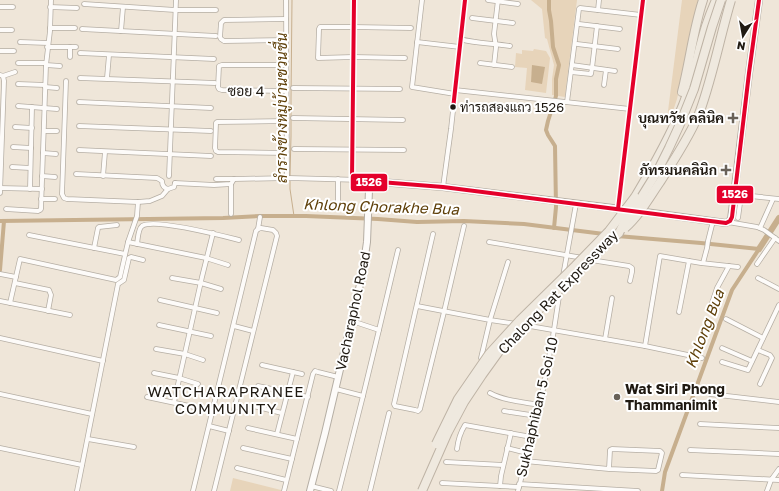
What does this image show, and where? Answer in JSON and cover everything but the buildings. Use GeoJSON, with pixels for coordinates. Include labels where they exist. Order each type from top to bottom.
{"type":"FeatureCollection","features":[{"type":"Feature","properties":{"kind":"highway"},"geometry":{"type":"LineString","coordinates":[[676,120],[697,19],[703,0]]}},
{"type":"Feature","properties":{"kind":"highway","name":"Chalong Rat Expressway"},"geometry":{"type":"LineString","coordinates":[[416,491],[442,431],[458,399],[476,372],[496,346],[520,320],[576,266],[609,231],[635,197],[651,170],[676,120],[688,88],[707,24],[716,0]]}},
{"type":"Feature","properties":{"kind":"highway","name":"Chalong Rat Expressway"},"geometry":{"type":"LineString","coordinates":[[422,491],[436,458],[464,402],[491,362],[522,326],[619,233],[657,172],[680,124],[694,89],[721,0]]}},
{"type":"Feature","properties":{"kind":"highway"},"geometry":{"type":"LineString","coordinates":[[619,233],[630,223],[650,197],[694,126],[708,84],[731,0]]}},
{"type":"Feature","properties":{"kind":"highway"},"geometry":{"type":"LineString","coordinates":[[723,26],[734,0]]}},
{"type":"Feature","properties":{"kind":"main road"},"geometry":{"type":"LineString","coordinates":[[373,184],[380,182],[443,187],[726,223],[732,217],[759,0]]}},
{"type":"Feature","properties":{"kind":"main road","name":"Vacharaphol Road"},"geometry":{"type":"LineString","coordinates":[[311,489],[364,267],[369,190],[373,184]]}},
{"type":"Feature","properties":{"kind":"street"},"geometry":{"type":"LineString","coordinates":[[6,209],[38,211],[41,209],[46,64],[51,0]]}},
{"type":"Feature","properties":{"kind":"street"},"geometry":{"type":"LineString","coordinates":[[169,176],[176,0]]}},
{"type":"Feature","properties":{"kind":"street"},"geometry":{"type":"LineString","coordinates":[[286,0],[286,153],[289,178]]}},
{"type":"Feature","properties":{"kind":"street"},"geometry":{"type":"LineString","coordinates":[[352,179],[354,0]]}},
{"type":"Feature","properties":{"kind":"street"},"geometry":{"type":"LineString","coordinates":[[422,0],[412,87],[553,100],[630,109]]}},
{"type":"Feature","properties":{"kind":"street"},"geometry":{"type":"LineString","coordinates":[[443,187],[465,0],[460,0]]}},
{"type":"Feature","properties":{"kind":"street"},"geometry":{"type":"LineString","coordinates":[[488,0],[518,4]]}},
{"type":"Feature","properties":{"kind":"street"},"geometry":{"type":"LineString","coordinates":[[598,10],[600,0]]}},
{"type":"Feature","properties":{"kind":"street"},"geometry":{"type":"LineString","coordinates":[[618,209],[644,0]]}},
{"type":"Feature","properties":{"kind":"street"},"geometry":{"type":"LineString","coordinates":[[494,65],[496,43],[494,34],[497,1]]}},
{"type":"Feature","properties":{"kind":"street"},"geometry":{"type":"LineString","coordinates":[[84,4],[175,10],[216,10]]}},
{"type":"Feature","properties":{"kind":"street"},"geometry":{"type":"LineString","coordinates":[[0,7],[13,7]]}},
{"type":"Feature","properties":{"kind":"street"},"geometry":{"type":"LineString","coordinates":[[50,7],[77,8]]}},
{"type":"Feature","properties":{"kind":"street"},"geometry":{"type":"LineString","coordinates":[[121,31],[123,7]]}},
{"type":"Feature","properties":{"kind":"street"},"geometry":{"type":"LineString","coordinates":[[567,102],[579,9],[641,15]]}},
{"type":"Feature","properties":{"kind":"street"},"geometry":{"type":"LineString","coordinates":[[472,18],[513,24]]}},
{"type":"Feature","properties":{"kind":"street"},"geometry":{"type":"LineString","coordinates":[[286,19],[224,20],[222,22],[220,37],[224,41],[286,40]]}},
{"type":"Feature","properties":{"kind":"street"},"geometry":{"type":"LineString","coordinates":[[579,24],[620,29]]}},
{"type":"Feature","properties":{"kind":"street"},"geometry":{"type":"LineString","coordinates":[[571,72],[590,75],[597,26]]}},
{"type":"Feature","properties":{"kind":"street"},"geometry":{"type":"LineString","coordinates":[[405,58],[318,58],[319,29],[320,27],[411,28]]}},
{"type":"Feature","properties":{"kind":"street"},"geometry":{"type":"LineString","coordinates":[[50,28],[75,28]]}},
{"type":"Feature","properties":{"kind":"street"},"geometry":{"type":"LineString","coordinates":[[82,29],[216,36]]}},
{"type":"Feature","properties":{"kind":"street"},"geometry":{"type":"LineString","coordinates":[[0,30],[12,30]]}},
{"type":"Feature","properties":{"kind":"street"},"geometry":{"type":"LineString","coordinates":[[460,39],[510,46]]}},
{"type":"Feature","properties":{"kind":"street"},"geometry":{"type":"LineString","coordinates":[[20,42],[76,47]]}},
{"type":"Feature","properties":{"kind":"street"},"geometry":{"type":"LineString","coordinates":[[417,42],[460,47]]}},
{"type":"Feature","properties":{"kind":"street"},"geometry":{"type":"LineString","coordinates":[[577,44],[618,50]]}},
{"type":"Feature","properties":{"kind":"street"},"geometry":{"type":"LineString","coordinates":[[70,47],[70,57]]}},
{"type":"Feature","properties":{"kind":"street"},"geometry":{"type":"LineString","coordinates":[[0,51],[14,51]]}},
{"type":"Feature","properties":{"kind":"street"},"geometry":{"type":"LineString","coordinates":[[80,53],[214,59]]}},
{"type":"Feature","properties":{"kind":"street"},"geometry":{"type":"LineString","coordinates":[[107,78],[109,55]]}},
{"type":"Feature","properties":{"kind":"street"},"geometry":{"type":"LineString","coordinates":[[18,62],[60,66]]}},
{"type":"Feature","properties":{"kind":"street"},"geometry":{"type":"LineString","coordinates":[[480,63],[512,67]]}},
{"type":"Feature","properties":{"kind":"street","name":"ซอย 4"},"geometry":{"type":"LineString","coordinates":[[286,65],[222,65],[219,66],[218,77],[218,87],[222,90],[286,91]]}},
{"type":"Feature","properties":{"kind":"street"},"geometry":{"type":"LineString","coordinates":[[572,65],[615,71]]}},
{"type":"Feature","properties":{"kind":"street"},"geometry":{"type":"LineString","coordinates":[[604,85],[606,70]]}},
{"type":"Feature","properties":{"kind":"street"},"geometry":{"type":"LineString","coordinates":[[0,193],[4,81],[1,75],[15,72]]}},
{"type":"Feature","properties":{"kind":"street"},"geometry":{"type":"LineString","coordinates":[[80,78],[215,84]]}},
{"type":"Feature","properties":{"kind":"street"},"geometry":{"type":"LineString","coordinates":[[66,81],[62,194],[64,198],[138,202],[150,201],[162,196],[168,189],[174,187],[175,183]]}},
{"type":"Feature","properties":{"kind":"street"},"geometry":{"type":"LineString","coordinates":[[18,84],[57,88]]}},
{"type":"Feature","properties":{"kind":"street"},"geometry":{"type":"LineString","coordinates":[[293,88],[400,89]]}},
{"type":"Feature","properties":{"kind":"street"},"geometry":{"type":"LineString","coordinates":[[79,102],[211,108]]}},
{"type":"Feature","properties":{"kind":"street"},"geometry":{"type":"LineString","coordinates":[[18,106],[57,109]]}},
{"type":"Feature","properties":{"kind":"street"},"geometry":{"type":"LineString","coordinates":[[30,188],[32,107]]}},
{"type":"Feature","properties":{"kind":"street"},"geometry":{"type":"LineString","coordinates":[[293,118],[402,120]]}},
{"type":"Feature","properties":{"kind":"street"},"geometry":{"type":"LineString","coordinates":[[286,121],[217,122],[215,148],[218,152],[286,153]]}},
{"type":"Feature","properties":{"kind":"street"},"geometry":{"type":"LineString","coordinates":[[79,126],[211,131]]}},
{"type":"Feature","properties":{"kind":"street"},"geometry":{"type":"LineString","coordinates":[[15,127],[32,128]]}},
{"type":"Feature","properties":{"kind":"street"},"geometry":{"type":"LineString","coordinates":[[44,131],[57,131]]}},
{"type":"Feature","properties":{"kind":"street"},"geometry":{"type":"LineString","coordinates":[[13,147],[31,148]]}},
{"type":"Feature","properties":{"kind":"street"},"geometry":{"type":"LineString","coordinates":[[294,149],[404,150]]}},
{"type":"Feature","properties":{"kind":"street"},"geometry":{"type":"LineString","coordinates":[[79,150],[211,156]]}},
{"type":"Feature","properties":{"kind":"street"},"geometry":{"type":"LineString","coordinates":[[103,176],[105,152]]}},
{"type":"Feature","properties":{"kind":"street"},"geometry":{"type":"LineString","coordinates":[[43,153],[56,154]]}},
{"type":"Feature","properties":{"kind":"street"},"geometry":{"type":"LineString","coordinates":[[12,167],[30,168]]}},
{"type":"Feature","properties":{"kind":"street"},"geometry":{"type":"LineString","coordinates":[[76,174],[157,178],[162,181],[163,186],[168,189]]}},
{"type":"Feature","properties":{"kind":"street"},"geometry":{"type":"LineString","coordinates":[[42,176],[55,176]]}},
{"type":"Feature","properties":{"kind":"street"},"geometry":{"type":"LineString","coordinates":[[162,181],[169,176]]}},
{"type":"Feature","properties":{"kind":"street"},"geometry":{"type":"LineString","coordinates":[[169,176],[174,179],[175,183]]}},
{"type":"Feature","properties":{"kind":"street"},"geometry":{"type":"LineString","coordinates":[[216,179],[352,179],[362,180],[373,184]]}},
{"type":"Feature","properties":{"kind":"street"},"geometry":{"type":"LineString","coordinates":[[231,214],[231,184],[234,179]]}},
{"type":"Feature","properties":{"kind":"street"},"geometry":{"type":"LineString","coordinates":[[338,179],[338,206]]}},
{"type":"Feature","properties":{"kind":"street"},"geometry":{"type":"LineString","coordinates":[[175,183],[214,185],[231,184]]}},
{"type":"Feature","properties":{"kind":"street"},"geometry":{"type":"LineString","coordinates":[[0,188],[42,189]]}},
{"type":"Feature","properties":{"kind":"street"},"geometry":{"type":"LineString","coordinates":[[738,218],[742,195],[779,199]]}},
{"type":"Feature","properties":{"kind":"street"},"geometry":{"type":"LineString","coordinates":[[42,199],[55,199]]}},
{"type":"Feature","properties":{"kind":"street"},"geometry":{"type":"LineString","coordinates":[[762,229],[773,199]]}},
{"type":"Feature","properties":{"kind":"street"},"geometry":{"type":"LineString","coordinates":[[10,303],[20,259],[116,280],[120,277],[128,242],[137,216],[138,202]]}},
{"type":"Feature","properties":{"kind":"street","name":"Sukhaphiban 5 Soi 10"},"geometry":{"type":"LineString","coordinates":[[518,487],[546,378],[576,204]]}},
{"type":"Feature","properties":{"kind":"street"},"geometry":{"type":"LineString","coordinates":[[193,491],[260,217]]}},
{"type":"Feature","properties":{"kind":"street"},"geometry":{"type":"LineString","coordinates":[[703,263],[714,221]]}},
{"type":"Feature","properties":{"kind":"street"},"geometry":{"type":"LineString","coordinates":[[728,222],[757,226],[779,241]]}},
{"type":"Feature","properties":{"kind":"street"},"geometry":{"type":"LineString","coordinates":[[137,244],[142,226],[159,224],[213,233],[239,240]]}},
{"type":"Feature","properties":{"kind":"street"},"geometry":{"type":"LineString","coordinates":[[94,248],[98,228],[117,225]]}},
{"type":"Feature","properties":{"kind":"street"},"geometry":{"type":"LineString","coordinates":[[433,234],[394,404],[395,406],[418,411],[420,409],[464,226]]}},
{"type":"Feature","properties":{"kind":"street"},"geometry":{"type":"LineString","coordinates":[[214,491],[277,236],[273,230],[258,229]]}},
{"type":"Feature","properties":{"kind":"street"},"geometry":{"type":"LineString","coordinates":[[174,402],[200,283],[213,233]]}},
{"type":"Feature","properties":{"kind":"street"},"geometry":{"type":"LineString","coordinates":[[29,235],[125,254]]}},
{"type":"Feature","properties":{"kind":"street"},"geometry":{"type":"LineString","coordinates":[[757,264],[774,237]]}},
{"type":"Feature","properties":{"kind":"street"},"geometry":{"type":"LineString","coordinates":[[128,242],[206,258],[228,265]]}},
{"type":"Feature","properties":{"kind":"street"},"geometry":{"type":"LineString","coordinates":[[489,242],[629,266],[632,268],[630,281]]}},
{"type":"Feature","properties":{"kind":"street"},"geometry":{"type":"LineString","coordinates":[[339,491],[398,250]]}},
{"type":"Feature","properties":{"kind":"street"},"geometry":{"type":"LineString","coordinates":[[645,346],[660,257],[662,256],[738,267]]}},
{"type":"Feature","properties":{"kind":"street"},"geometry":{"type":"LineString","coordinates":[[77,491],[118,284],[124,280],[129,258],[132,257],[143,260]]}},
{"type":"Feature","properties":{"kind":"street"},"geometry":{"type":"LineString","coordinates":[[679,312],[689,261]]}},
{"type":"Feature","properties":{"kind":"street"},"geometry":{"type":"LineString","coordinates":[[481,358],[490,320],[508,262]]}},
{"type":"Feature","properties":{"kind":"street"},"geometry":{"type":"LineString","coordinates":[[712,303],[717,288],[729,266]]}},
{"type":"Feature","properties":{"kind":"street"},"geometry":{"type":"LineString","coordinates":[[0,274],[15,277]]}},
{"type":"Feature","properties":{"kind":"street"},"geometry":{"type":"LineString","coordinates":[[172,278],[200,283],[221,289]]}},
{"type":"Feature","properties":{"kind":"street"},"geometry":{"type":"LineString","coordinates":[[758,278],[779,289]]}},
{"type":"Feature","properties":{"kind":"street"},"geometry":{"type":"LineString","coordinates":[[15,283],[49,290],[51,296],[48,311]]}},
{"type":"Feature","properties":{"kind":"street"},"geometry":{"type":"LineString","coordinates":[[605,339],[612,298]]}},
{"type":"Feature","properties":{"kind":"street"},"geometry":{"type":"LineString","coordinates":[[160,300],[217,312]]}},
{"type":"Feature","properties":{"kind":"street"},"geometry":{"type":"LineString","coordinates":[[0,301],[70,315]]}},
{"type":"Feature","properties":{"kind":"street"},"geometry":{"type":"LineString","coordinates":[[416,306],[645,346],[702,358]]}},
{"type":"Feature","properties":{"kind":"street"},"geometry":{"type":"LineString","coordinates":[[722,362],[746,370],[749,369],[779,307]]}},
{"type":"Feature","properties":{"kind":"street"},"geometry":{"type":"LineString","coordinates":[[726,319],[763,338]]}},
{"type":"Feature","properties":{"kind":"street"},"geometry":{"type":"LineString","coordinates":[[352,322],[379,330]]}},
{"type":"Feature","properties":{"kind":"street"},"geometry":{"type":"LineString","coordinates":[[159,324],[211,336]]}},
{"type":"Feature","properties":{"kind":"street"},"geometry":{"type":"LineString","coordinates":[[234,326],[253,331]]}},
{"type":"Feature","properties":{"kind":"street"},"geometry":{"type":"LineString","coordinates":[[0,338],[103,361]]}},
{"type":"Feature","properties":{"kind":"street"},"geometry":{"type":"LineString","coordinates":[[722,348],[752,361]]}},
{"type":"Feature","properties":{"kind":"street"},"geometry":{"type":"LineString","coordinates":[[156,349],[185,354],[203,360]]}},
{"type":"Feature","properties":{"kind":"street"},"geometry":{"type":"LineString","coordinates":[[758,350],[770,355],[772,358],[760,384]]}},
{"type":"Feature","properties":{"kind":"street"},"geometry":{"type":"LineString","coordinates":[[262,365],[302,374]]}},
{"type":"Feature","properties":{"kind":"street"},"geometry":{"type":"LineString","coordinates":[[284,491],[313,374],[315,371],[338,377]]}},
{"type":"Feature","properties":{"kind":"street"},"geometry":{"type":"LineString","coordinates":[[277,434],[293,372]]}},
{"type":"Feature","properties":{"kind":"street"},"geometry":{"type":"LineString","coordinates":[[154,373],[179,378],[198,384]]}},
{"type":"Feature","properties":{"kind":"street"},"geometry":{"type":"LineString","coordinates":[[258,386],[308,397]]}},
{"type":"Feature","properties":{"kind":"street"},"geometry":{"type":"LineString","coordinates":[[336,389],[363,396]]}},
{"type":"Feature","properties":{"kind":"street"},"geometry":{"type":"LineString","coordinates":[[490,393],[506,399],[540,405]]}},
{"type":"Feature","properties":{"kind":"street"},"geometry":{"type":"LineString","coordinates":[[0,394],[92,414]]}},
{"type":"Feature","properties":{"kind":"street"},"geometry":{"type":"LineString","coordinates":[[710,394],[779,402]]}},
{"type":"Feature","properties":{"kind":"street"},"geometry":{"type":"LineString","coordinates":[[147,397],[194,407]]}},
{"type":"Feature","properties":{"kind":"street"},"geometry":{"type":"LineString","coordinates":[[253,406],[282,413]]}},
{"type":"Feature","properties":{"kind":"street"},"geometry":{"type":"LineString","coordinates":[[504,411],[537,416]]}},
{"type":"Feature","properties":{"kind":"street"},"geometry":{"type":"LineString","coordinates":[[370,491],[389,413]]}},
{"type":"Feature","properties":{"kind":"street"},"geometry":{"type":"LineString","coordinates":[[700,424],[779,428]]}},
{"type":"Feature","properties":{"kind":"street"},"geometry":{"type":"LineString","coordinates":[[457,449],[461,430],[465,425],[526,436]]}},
{"type":"Feature","properties":{"kind":"street"},"geometry":{"type":"LineString","coordinates":[[209,426],[229,431]]}},
{"type":"Feature","properties":{"kind":"street"},"geometry":{"type":"LineString","coordinates":[[248,428],[297,439]]}},
{"type":"Feature","properties":{"kind":"street"},"geometry":{"type":"LineString","coordinates":[[500,486],[503,465],[511,433]]}},
{"type":"Feature","properties":{"kind":"street"},"geometry":{"type":"LineString","coordinates":[[88,439],[134,447]]}},
{"type":"Feature","properties":{"kind":"street"},"geometry":{"type":"LineString","coordinates":[[0,448],[82,465]]}},
{"type":"Feature","properties":{"kind":"street"},"geometry":{"type":"LineString","coordinates":[[243,448],[292,459]]}},
{"type":"Feature","properties":{"kind":"street"},"geometry":{"type":"LineString","coordinates":[[507,448],[527,453]]}},
{"type":"Feature","properties":{"kind":"street"},"geometry":{"type":"LineString","coordinates":[[525,461],[609,469],[657,471],[662,453],[660,451],[612,449],[610,450],[609,469]]}},
{"type":"Feature","properties":{"kind":"street"},"geometry":{"type":"LineString","coordinates":[[690,450],[779,454]]}},
{"type":"Feature","properties":{"kind":"street"},"geometry":{"type":"LineString","coordinates":[[446,462],[503,465]]}},
{"type":"Feature","properties":{"kind":"street"},"geometry":{"type":"LineString","coordinates":[[238,468],[286,480]]}},
{"type":"Feature","properties":{"kind":"street"},"geometry":{"type":"LineString","coordinates":[[767,491],[771,480],[779,468]]}},
{"type":"Feature","properties":{"kind":"street"},"geometry":{"type":"LineString","coordinates":[[682,476],[779,480]]}},
{"type":"Feature","properties":{"kind":"street"},"geometry":{"type":"LineString","coordinates":[[442,483],[518,487],[526,484],[638,491]]}},
{"type":"Feature","properties":{"kind":"street"},"geometry":{"type":"LineString","coordinates":[[311,489],[330,491]]}},
{"type":"Feature","properties":{"kind":"shaded area"},"geometry":{"type":"Polygon","coordinates":[[[531,0],[577,0],[565,97],[552,95],[554,65],[547,39],[545,38],[542,9],[531,0]]]}},
{"type":"Feature","properties":{"kind":"shaded area"},"geometry":{"type":"Polygon","coordinates":[[[682,0],[699,0],[677,99],[672,114],[667,119],[682,0]]]}},
{"type":"Feature","properties":{"kind":"shaded area"},"geometry":{"type":"Polygon","coordinates":[[[534,49],[546,51],[550,58],[546,93],[525,90],[527,68],[515,67],[516,53],[522,54],[522,50],[533,51],[534,49]]]}},
{"type":"Feature","properties":{"kind":"shaded area"},"geometry":{"type":"Polygon","coordinates":[[[532,65],[545,67],[542,84],[531,82],[532,65]]]}},
{"type":"Feature","properties":{"kind":"shaded area"},"geometry":{"type":"Polygon","coordinates":[[[233,478],[281,490],[281,491],[230,491],[233,478]]]}},
{"type":"Feature","properties":{"kind":"waterway","name":"ลำรางข้างหมู่บ้านชวนชื่น"},"geometry":{"type":"LineString","coordinates":[[290,176],[292,0]]}},
{"type":"Feature","properties":{"kind":"waterway"},"geometry":{"type":"LineString","coordinates":[[549,0],[553,47],[559,65],[556,79],[556,96],[546,130],[555,146],[556,207],[554,228]]}},
{"type":"Feature","properties":{"kind":"waterway","name":"ลำรางข้างหมู่บ้านชวนชื่น"},"geometry":{"type":"LineString","coordinates":[[290,179],[294,216]]}},
{"type":"Feature","properties":{"kind":"waterway","name":"Khlong Chorakhe Bua"},"geometry":{"type":"LineString","coordinates":[[0,221],[306,216],[417,222],[464,221],[524,224],[604,234]]}},
{"type":"Feature","properties":{"kind":"waterway"},"geometry":{"type":"LineString","coordinates":[[759,249],[779,218]]}},
{"type":"Feature","properties":{"kind":"waterway"},"geometry":{"type":"LineString","coordinates":[[0,270],[4,221]]}},
{"type":"Feature","properties":{"kind":"waterway","name":"Khlong Bua"},"geometry":{"type":"LineString","coordinates":[[617,236],[759,249],[732,290],[665,472],[662,491]]}},
{"type":"Feature","properties":{"kind":"transit line","name":"1526"},"geometry":{"type":"LineString","coordinates":[[354,0],[352,179],[362,180],[373,184],[380,182],[443,187],[726,223],[730,221],[732,217],[759,0]]}},
{"type":"Feature","properties":{"kind":"transit line","name":"1526"},"geometry":{"type":"LineString","coordinates":[[453,109],[465,0]]}},
{"type":"Feature","properties":{"kind":"transit line","name":"1526"},"geometry":{"type":"LineString","coordinates":[[618,209],[643,0]]}},
{"type":"Feature","properties":{"kind":"place","name":"ท่ารถสองแถว 1526"},"geometry":{"type":"Point","coordinates":[453,107]}},
{"type":"Feature","properties":{"kind":"place","name":"บุณทวัช คลินิค"},"geometry":{"type":"Point","coordinates":[733,118]}},
{"type":"Feature","properties":{"kind":"place","name":"ภัทรมนคลินิก"},"geometry":{"type":"Point","coordinates":[726,170]}},
{"type":"Feature","properties":{"kind":"place","name":"Wat Siri Phong Thammanimit"},"geometry":{"type":"Point","coordinates":[617,397]}},
{"type":"Feature","properties":{"kind":"district","name":"WATCHARAPRANEE COMMUNITY"},"geometry":{"type":"Point","coordinates":[226,400]}}]}
